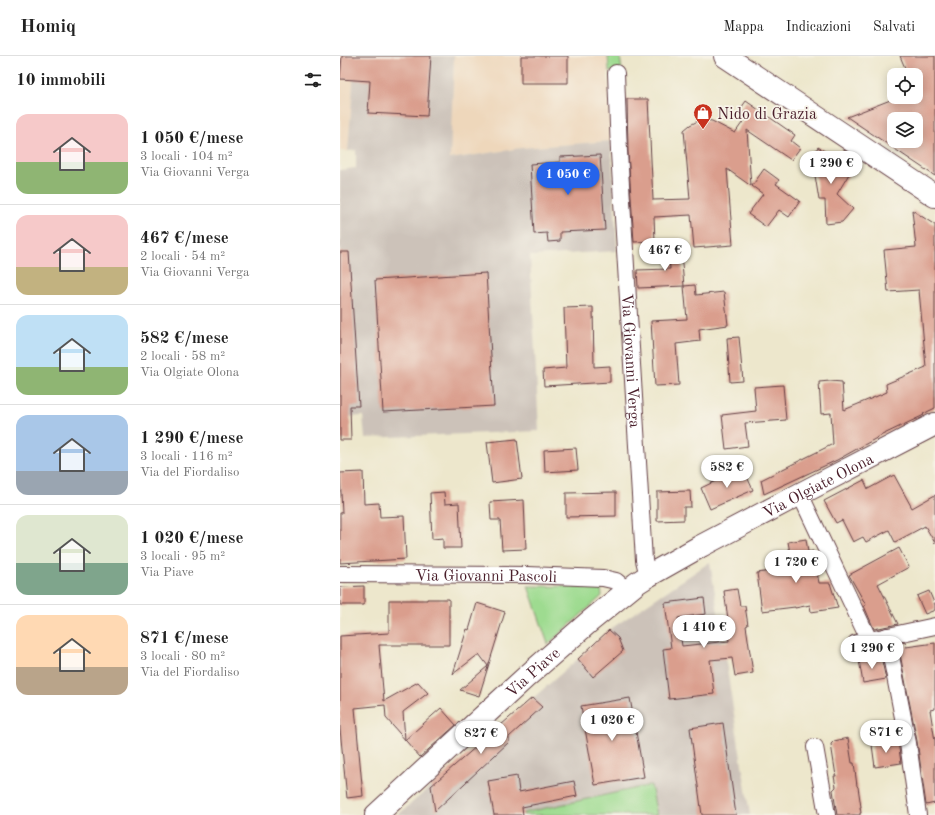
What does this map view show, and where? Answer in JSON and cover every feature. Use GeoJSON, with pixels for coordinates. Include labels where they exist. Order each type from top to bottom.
{"type":"FeatureCollection","features":[{"type":"Feature","properties":{"kind":"street"},"geometry":{"type":"LineString","coordinates":[[725,56],[935,196]]}},
{"type":"Feature","properties":{"kind":"street","name":"Via Giovanni Verga"},"geometry":{"type":"LineString","coordinates":[[616,73],[620,168],[644,560],[648,576]]}},
{"type":"Feature","properties":{"kind":"street","name":"Via Olgiate Olona"},"geometry":{"type":"LineString","coordinates":[[701,546],[935,424]]}},
{"type":"Feature","properties":{"kind":"street"},"geometry":{"type":"LineString","coordinates":[[800,494],[863,642],[935,626]]}},
{"type":"Feature","properties":{"kind":"street","name":"Via Piave"},"geometry":{"type":"LineString","coordinates":[[380,813],[526,677],[627,590],[648,576],[701,546]]}},
{"type":"Feature","properties":{"kind":"street","name":"Via Giovanni Pascoli"},"geometry":{"type":"LineString","coordinates":[[340,574],[528,575],[603,578],[616,581],[627,590]]}},
{"type":"Feature","properties":{"kind":"street"},"geometry":{"type":"LineString","coordinates":[[887,636],[908,743],[918,815]]}},
{"type":"Feature","properties":{"kind":"street"},"geometry":{"type":"LineString","coordinates":[[815,746],[827,815]]}},
{"type":"Feature","properties":{"kind":"shaded area"},"geometry":{"type":"Polygon","coordinates":[[[340,56],[355,56],[348,151],[340,151],[340,56]]]}},
{"type":"Feature","properties":{"kind":"shaded area"},"geometry":{"type":"Polygon","coordinates":[[[355,56],[454,56],[450,159],[521,148],[611,141],[617,251],[530,256],[539,431],[365,438],[363,416],[340,417],[340,170],[356,168],[356,150],[348,151],[355,56]]]}},
{"type":"Feature","properties":{"kind":"shaded area"},"geometry":{"type":"Polygon","coordinates":[[[454,56],[607,56],[611,141],[521,148],[449,159],[454,56]]]}},
{"type":"Feature","properties":{"kind":"shaded area"},"geometry":{"type":"Polygon","coordinates":[[[710,562],[750,815],[657,815],[651,785],[523,813],[523,815],[398,815],[578,659],[609,630],[710,562]]]}},
{"type":"Feature","properties":{"kind":"green space"},"geometry":{"type":"Polygon","coordinates":[[[608,56],[620,56],[622,71],[609,72],[608,56]]]}},
{"type":"Feature","properties":{"kind":"green space"},"geometry":{"type":"Polygon","coordinates":[[[528,586],[601,587],[602,596],[548,644],[528,586]]]}},
{"type":"Feature","properties":{"kind":"green space"},"geometry":{"type":"Polygon","coordinates":[[[651,785],[657,815],[523,815],[523,813],[651,785]]]}},
{"type":"Feature","properties":{"kind":"building"},"geometry":{"type":"Polygon","coordinates":[[[342,56],[431,56],[427,116],[368,113],[370,81],[340,79],[342,56]]]}},
{"type":"Feature","properties":{"kind":"building"},"geometry":{"type":"Polygon","coordinates":[[[521,56],[568,56],[568,83],[521,83],[521,56]]]}},
{"type":"Feature","properties":{"kind":"building"},"geometry":{"type":"Polygon","coordinates":[[[900,56],[935,56],[935,176],[893,148],[923,148],[923,112],[887,112],[887,144],[847,117],[887,101],[887,104],[923,104],[923,68],[905,68],[900,56]]]}},
{"type":"Feature","properties":{"kind":"building"},"geometry":{"type":"Polygon","coordinates":[[[627,99],[648,99],[653,200],[690,199],[684,130],[696,122],[704,120],[712,121],[735,133],[747,116],[739,111],[746,101],[795,135],[791,141],[800,148],[791,160],[747,130],[751,186],[727,169],[733,245],[694,248],[691,215],[654,217],[655,241],[634,242],[628,152],[627,99]]]}},
{"type":"Feature","properties":{"kind":"building"},"geometry":{"type":"Polygon","coordinates":[[[818,147],[852,169],[837,194],[853,209],[842,222],[826,224],[825,200],[819,200],[812,157],[818,147]]]}},
{"type":"Feature","properties":{"kind":"building"},"geometry":{"type":"Polygon","coordinates":[[[600,155],[605,230],[560,232],[560,241],[548,242],[547,233],[534,234],[530,164],[560,162],[560,157],[600,155]]]}},
{"type":"Feature","properties":{"kind":"building"},"geometry":{"type":"Polygon","coordinates":[[[764,169],[779,180],[776,184],[800,201],[789,217],[779,210],[766,227],[748,214],[763,194],[752,186],[764,169]]]}},
{"type":"Feature","properties":{"kind":"building"},"geometry":{"type":"Polygon","coordinates":[[[912,210],[935,225],[935,408],[837,460],[764,494],[761,480],[833,444],[831,413],[821,414],[819,382],[842,382],[844,410],[887,392],[886,384],[926,367],[919,290],[888,292],[884,250],[916,247],[912,210]]]}},
{"type":"Feature","properties":{"kind":"building"},"geometry":{"type":"Polygon","coordinates":[[[668,242],[680,242],[684,286],[638,288],[637,270],[670,269],[668,242]]]}},
{"type":"Feature","properties":{"kind":"building"},"geometry":{"type":"Polygon","coordinates":[[[340,252],[349,252],[359,406],[350,406],[351,440],[340,440],[340,252]]]}},
{"type":"Feature","properties":{"kind":"building"},"geometry":{"type":"Polygon","coordinates":[[[486,273],[494,406],[383,412],[375,280],[486,273]]]}},
{"type":"Feature","properties":{"kind":"building"},"geometry":{"type":"Polygon","coordinates":[[[695,285],[696,295],[724,292],[728,325],[699,329],[700,341],[676,344],[679,385],[655,386],[651,321],[687,319],[684,286],[695,285]]]}},
{"type":"Feature","properties":{"kind":"building"},"geometry":{"type":"Polygon","coordinates":[[[593,307],[594,367],[610,366],[610,382],[544,386],[543,370],[566,368],[564,308],[593,307]]]}},
{"type":"Feature","properties":{"kind":"building"},"geometry":{"type":"Polygon","coordinates":[[[739,337],[743,381],[730,382],[727,338],[739,337]]]}},
{"type":"Feature","properties":{"kind":"building"},"geometry":{"type":"Polygon","coordinates":[[[783,385],[786,420],[745,423],[748,446],[726,449],[722,415],[756,411],[754,387],[783,385]]]}},
{"type":"Feature","properties":{"kind":"building"},"geometry":{"type":"Polygon","coordinates":[[[517,439],[522,479],[492,483],[487,442],[517,439]]]}},
{"type":"Feature","properties":{"kind":"building"},"geometry":{"type":"Polygon","coordinates":[[[576,448],[578,470],[545,472],[544,450],[576,448]]]}},
{"type":"Feature","properties":{"kind":"building"},"geometry":{"type":"Polygon","coordinates":[[[743,468],[753,490],[710,509],[701,488],[743,468]]]}},
{"type":"Feature","properties":{"kind":"building"},"geometry":{"type":"Polygon","coordinates":[[[363,472],[364,504],[379,503],[380,517],[404,516],[406,559],[340,563],[340,513],[342,513],[340,473],[363,472]]]}},
{"type":"Feature","properties":{"kind":"building"},"geometry":{"type":"Polygon","coordinates":[[[894,475],[912,508],[935,495],[935,543],[925,526],[895,542],[889,530],[866,542],[863,537],[853,542],[842,520],[836,523],[824,501],[864,480],[868,489],[894,475]]]}},
{"type":"Feature","properties":{"kind":"building"},"geometry":{"type":"Polygon","coordinates":[[[690,491],[691,507],[684,507],[684,520],[657,521],[657,492],[690,491]]]}},
{"type":"Feature","properties":{"kind":"building"},"geometry":{"type":"Polygon","coordinates":[[[444,492],[445,504],[459,503],[461,548],[443,548],[443,538],[432,539],[430,493],[444,492]]]}},
{"type":"Feature","properties":{"kind":"building"},"geometry":{"type":"Polygon","coordinates":[[[616,492],[616,516],[566,517],[566,493],[616,492]]]}},
{"type":"Feature","properties":{"kind":"building"},"geometry":{"type":"Polygon","coordinates":[[[524,500],[526,549],[502,550],[500,520],[491,520],[490,502],[524,500]]]}},
{"type":"Feature","properties":{"kind":"building"},"geometry":{"type":"Polygon","coordinates":[[[806,539],[808,552],[813,551],[819,583],[830,583],[838,608],[811,612],[810,605],[762,611],[757,573],[793,568],[788,542],[806,539]]]}},
{"type":"Feature","properties":{"kind":"building"},"geometry":{"type":"Polygon","coordinates":[[[899,548],[909,567],[878,584],[898,624],[874,629],[864,606],[866,605],[849,575],[899,548]]]}},
{"type":"Feature","properties":{"kind":"building"},"geometry":{"type":"Polygon","coordinates":[[[364,586],[364,605],[340,605],[340,587],[364,586]]]}},
{"type":"Feature","properties":{"kind":"building"},"geometry":{"type":"Polygon","coordinates":[[[737,589],[740,606],[745,606],[748,625],[746,626],[753,673],[735,676],[732,658],[710,660],[714,694],[669,699],[663,649],[671,648],[665,603],[704,598],[706,614],[678,618],[682,646],[729,641],[728,633],[730,633],[724,591],[737,589]]]}},
{"type":"Feature","properties":{"kind":"building"},"geometry":{"type":"Polygon","coordinates":[[[929,591],[935,605],[935,610],[925,614],[917,596],[929,591]]]}},
{"type":"Feature","properties":{"kind":"building"},"geometry":{"type":"Polygon","coordinates":[[[449,599],[449,645],[379,645],[384,701],[418,682],[428,693],[403,712],[405,740],[386,718],[385,705],[355,708],[363,796],[347,798],[340,729],[340,636],[389,633],[389,600],[449,599]]]}},
{"type":"Feature","properties":{"kind":"building"},"geometry":{"type":"Polygon","coordinates":[[[477,603],[505,612],[479,696],[460,690],[488,666],[479,654],[453,674],[477,603]]]}},
{"type":"Feature","properties":{"kind":"building"},"geometry":{"type":"Polygon","coordinates":[[[609,630],[618,638],[623,651],[593,677],[578,659],[609,630]]]}},
{"type":"Feature","properties":{"kind":"building"},"geometry":{"type":"Polygon","coordinates":[[[905,642],[906,647],[935,643],[935,709],[930,710],[935,741],[935,803],[926,805],[917,741],[898,644],[905,642]]]}},
{"type":"Feature","properties":{"kind":"building"},"geometry":{"type":"Polygon","coordinates":[[[881,657],[886,679],[863,683],[859,660],[881,657]]]}},
{"type":"Feature","properties":{"kind":"building"},"geometry":{"type":"Polygon","coordinates":[[[532,698],[542,707],[509,737],[509,742],[435,811],[431,786],[532,698]]]}},
{"type":"Feature","properties":{"kind":"building"},"geometry":{"type":"Polygon","coordinates":[[[630,698],[644,777],[595,785],[581,706],[630,698]]]}},
{"type":"Feature","properties":{"kind":"building"},"geometry":{"type":"Polygon","coordinates":[[[441,708],[456,725],[420,757],[405,740],[441,708]]]}},
{"type":"Feature","properties":{"kind":"building"},"geometry":{"type":"Polygon","coordinates":[[[723,723],[736,815],[702,815],[690,728],[723,723]]]}},
{"type":"Feature","properties":{"kind":"building"},"geometry":{"type":"Polygon","coordinates":[[[848,738],[858,787],[861,807],[860,815],[837,815],[833,790],[836,787],[834,776],[836,776],[831,744],[834,741],[848,738]]]}},
{"type":"Feature","properties":{"kind":"building"},"geometry":{"type":"Polygon","coordinates":[[[898,741],[901,763],[875,767],[872,745],[898,741]]]}},
{"type":"Feature","properties":{"kind":"building"},"geometry":{"type":"Polygon","coordinates":[[[517,776],[519,792],[574,781],[577,796],[522,807],[523,815],[494,815],[488,781],[517,776]]]}},
{"type":"Feature","properties":{"kind":"place","name":"Nido di Grazia"},"geometry":{"type":"Point","coordinates":[703,130]}}]}
